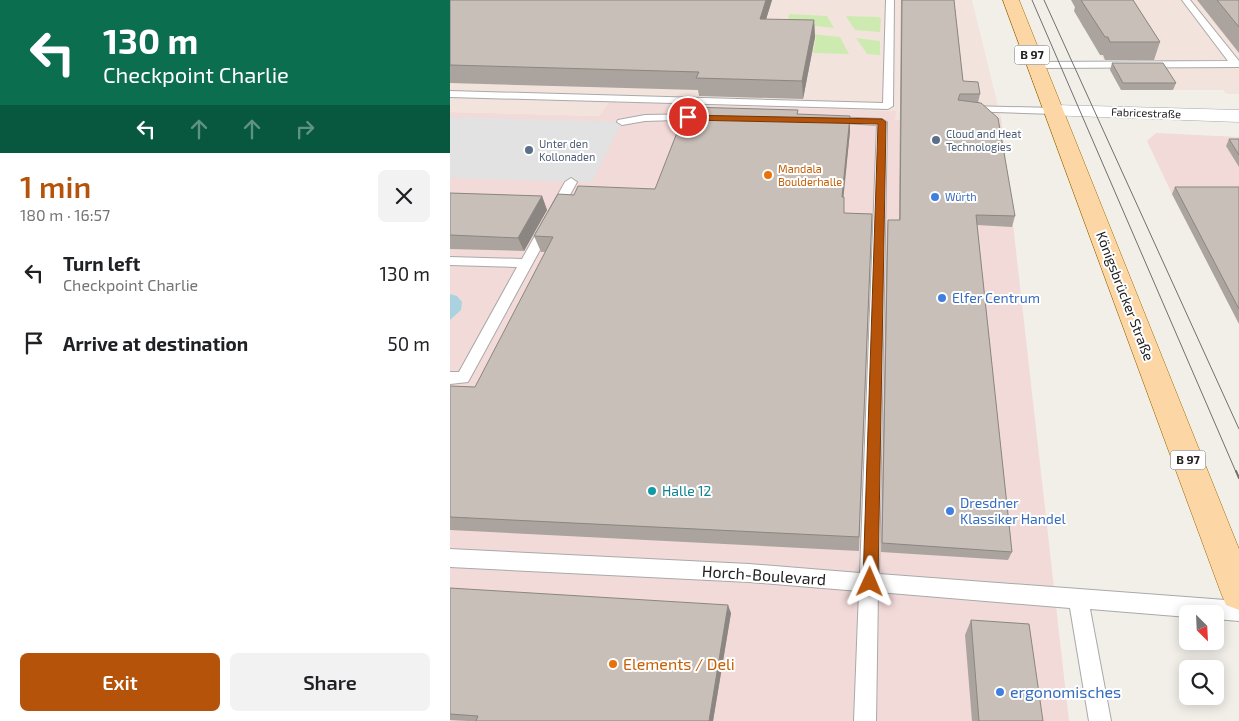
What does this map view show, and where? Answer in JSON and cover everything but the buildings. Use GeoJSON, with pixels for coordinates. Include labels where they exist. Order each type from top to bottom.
{"type":"FeatureCollection","features":[{"type":"Feature","properties":{"kind":"main road","name":"Königsbrücker Straße"},"geometry":{"type":"LineString","coordinates":[[1011,0],[1239,593]]}},
{"type":"Feature","properties":{"kind":"street","name":"Fabricestraße"},"geometry":{"type":"LineString","coordinates":[[1054,111],[1239,116]]}},
{"type":"Feature","properties":{"kind":"lane"},"geometry":{"type":"LineString","coordinates":[[450,94],[893,106],[890,0]]}},
{"type":"Feature","properties":{"kind":"lane"},"geometry":{"type":"LineString","coordinates":[[1186,0],[1237,64]]}},
{"type":"Feature","properties":{"kind":"lane"},"geometry":{"type":"LineString","coordinates":[[1036,65],[1237,64]]}},
{"type":"Feature","properties":{"kind":"lane"},"geometry":{"type":"LineString","coordinates":[[963,108],[1054,111]]}},
{"type":"Feature","properties":{"kind":"lane"},"geometry":{"type":"LineString","coordinates":[[622,122],[669,117],[717,118]]}},
{"type":"Feature","properties":{"kind":"lane"},"geometry":{"type":"LineString","coordinates":[[823,120],[882,122],[865,721]]}},
{"type":"Feature","properties":{"kind":"lane"},"geometry":{"type":"LineString","coordinates":[[450,378],[463,378],[571,182]]}},
{"type":"Feature","properties":{"kind":"lane"},"geometry":{"type":"LineString","coordinates":[[450,261],[526,263]]}},
{"type":"Feature","properties":{"kind":"lane","name":"Horch-Boulevard"},"geometry":{"type":"LineString","coordinates":[[450,558],[749,573],[1239,611]]}},
{"type":"Feature","properties":{"kind":"lane"},"geometry":{"type":"LineString","coordinates":[[1078,598],[1100,721]]}},
{"type":"Feature","properties":{"kind":"shaded area"},"geometry":{"type":"Polygon","coordinates":[[[450,0],[972,0],[1001,118],[961,116],[961,122],[895,120],[896,111],[609,102],[599,116],[450,112],[450,0]]]}},
{"type":"Feature","properties":{"kind":"shaded area"},"geometry":{"type":"Polygon","coordinates":[[[1071,0],[1239,0],[1239,94],[1226,94],[1223,90],[1121,90],[1109,68],[1132,64],[1129,60],[1103,60],[1087,28],[1083,28],[1071,0]]]}},
{"type":"Feature","properties":{"kind":"shaded area"},"geometry":{"type":"Polygon","coordinates":[[[609,102],[896,111],[896,120],[961,122],[961,116],[1001,118],[1069,721],[450,721],[450,112],[599,116],[609,102]]]}},
{"type":"Feature","properties":{"kind":"shaded area","name":"Unter den Kollonaden"},"geometry":{"type":"Polygon","coordinates":[[[450,117],[622,122],[592,182],[450,178],[450,117]]]}},
{"type":"Feature","properties":{"kind":"shaded area"},"geometry":{"type":"Polygon","coordinates":[[[1156,133],[1239,137],[1239,324],[1147,141],[1156,133]]]}},
{"type":"Feature","properties":{"kind":"green space"},"geometry":{"type":"Polygon","coordinates":[[[789,14],[827,16],[834,28],[787,23],[789,14]]]}},
{"type":"Feature","properties":{"kind":"green space"},"geometry":{"type":"Polygon","coordinates":[[[846,16],[879,17],[881,19],[880,32],[855,30],[846,16]]]}},
{"type":"Feature","properties":{"kind":"green space"},"geometry":{"type":"Polygon","coordinates":[[[784,31],[840,37],[849,54],[813,53],[816,37],[798,36],[784,31]]]}},
{"type":"Feature","properties":{"kind":"green space"},"geometry":{"type":"Polygon","coordinates":[[[856,38],[880,41],[880,55],[867,54],[856,38]]]}},
{"type":"Feature","properties":{"kind":"water"},"geometry":{"type":"Polygon","coordinates":[[[450,294],[457,296],[462,302],[461,310],[450,320],[450,294]]]}},
{"type":"Feature","properties":{"kind":"tram line"},"geometry":{"type":"LineString","coordinates":[[1032,0],[1236,472]]}},
{"type":"Feature","properties":{"kind":"tram line"},"geometry":{"type":"LineString","coordinates":[[1044,0],[1239,429]]}},
{"type":"Feature","properties":{"kind":"tram line"},"geometry":{"type":"LineString","coordinates":[[1236,471],[1239,478]]}},
{"type":"Feature","properties":{"kind":"place","name":"Cloud and Heat Technologies"},"geometry":{"type":"Point","coordinates":[936,140]}},
{"type":"Feature","properties":{"kind":"place","name":"Unter den Kollonaden"},"geometry":{"type":"Point","coordinates":[529,150]}},
{"type":"Feature","properties":{"kind":"place","name":"Mandala Boulderhalle"},"geometry":{"type":"Point","coordinates":[768,175]}},
{"type":"Feature","properties":{"kind":"place","name":"Würth"},"geometry":{"type":"Point","coordinates":[935,197]}},
{"type":"Feature","properties":{"kind":"place","name":"Elfer Centrum"},"geometry":{"type":"Point","coordinates":[942,298]}},
{"type":"Feature","properties":{"kind":"place","name":"Halle 12"},"geometry":{"type":"Point","coordinates":[652,491]}},
{"type":"Feature","properties":{"kind":"place","name":"Dresdner Klassiker Handel"},"geometry":{"type":"Point","coordinates":[950,511]}},
{"type":"Feature","properties":{"kind":"place","name":"Elements / Deli"},"geometry":{"type":"Point","coordinates":[613,664]}},
{"type":"Feature","properties":{"kind":"place","name":"ergonomisches"},"geometry":{"type":"Point","coordinates":[1000,692]}},
{"type":"Feature","properties":{"kind":"route"},"geometry":{"type":"LineString","coordinates":[[688,117],[882,122],[870,582]]}}]}
